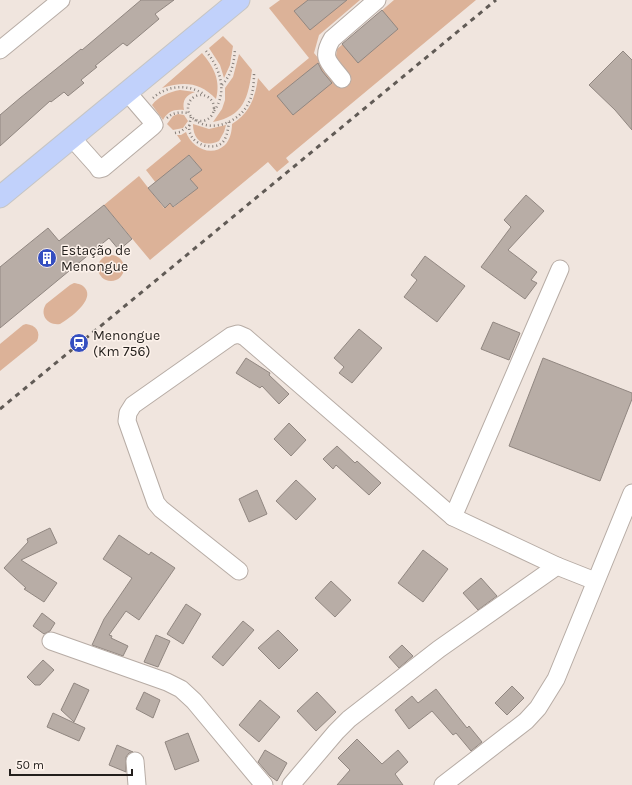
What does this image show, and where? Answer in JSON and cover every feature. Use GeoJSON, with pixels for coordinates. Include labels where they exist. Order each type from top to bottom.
{"type":"FeatureCollection","features":[{"type":"Feature","properties":{"kind":"main road"},"geometry":{"type":"LineString","coordinates":[[0,197],[239,0]]}},
{"type":"Feature","properties":{"kind":"street"},"geometry":{"type":"LineString","coordinates":[[0,50],[61,0]]}},
{"type":"Feature","properties":{"kind":"street"},"geometry":{"type":"LineString","coordinates":[[342,79],[327,59],[326,52],[328,45],[332,39],[377,0]]}},
{"type":"Feature","properties":{"kind":"street"},"geometry":{"type":"LineString","coordinates":[[72,138],[100,169],[104,168],[154,125],[127,92]]}},
{"type":"Feature","properties":{"kind":"street"},"geometry":{"type":"LineString","coordinates":[[453,518],[560,270]]}},
{"type":"Feature","properties":{"kind":"street"},"geometry":{"type":"LineString","coordinates":[[239,571],[161,509],[156,502],[127,421],[128,413],[132,405],[231,336],[238,334],[245,337],[453,518],[557,566],[595,581]]}},
{"type":"Feature","properties":{"kind":"street"},"geometry":{"type":"LineString","coordinates":[[443,785],[526,721],[538,708],[556,679],[632,493]]}},
{"type":"Feature","properties":{"kind":"street"},"geometry":{"type":"LineString","coordinates":[[290,785],[349,719],[439,649],[557,566]]}},
{"type":"Feature","properties":{"kind":"street"},"geometry":{"type":"LineString","coordinates":[[51,641],[167,682],[181,689],[194,701],[264,785]]}},
{"type":"Feature","properties":{"kind":"street"},"geometry":{"type":"LineString","coordinates":[[135,761],[137,785]]}},
{"type":"Feature","properties":{"kind":"path"},"geometry":{"type":"LineString","coordinates":[[221,85],[228,79],[232,71],[234,49]]}},
{"type":"Feature","properties":{"kind":"path"},"geometry":{"type":"LineString","coordinates":[[195,120],[207,120],[218,106],[221,97],[221,85],[216,67],[206,51]]}},
{"type":"Feature","properties":{"kind":"path"},"geometry":{"type":"LineString","coordinates":[[206,96],[197,95],[193,97],[188,104],[191,117],[206,125],[214,126],[229,122],[243,112],[248,104],[253,86],[254,74]]}},
{"type":"Feature","properties":{"kind":"path"},"geometry":{"type":"LineString","coordinates":[[149,102],[158,93],[168,89],[181,87],[191,88],[209,98],[214,105],[213,113]]}},
{"type":"Feature","properties":{"kind":"path"},"geometry":{"type":"LineString","coordinates":[[166,122],[168,117],[172,114],[178,112],[189,113]]}},
{"type":"Feature","properties":{"kind":"path"},"geometry":{"type":"LineString","coordinates":[[191,117],[189,132],[192,138],[198,144],[207,146],[216,146],[222,143],[225,138],[229,122]]}},
{"type":"Feature","properties":{"kind":"path"},"geometry":{"type":"LineString","coordinates":[[175,133],[180,132],[190,124]]}},
{"type":"Feature","properties":{"kind":"shaded area"},"geometry":{"type":"Polygon","coordinates":[[[280,0],[360,0],[319,35],[314,53],[340,84],[336,56],[337,49],[394,0],[476,0],[286,158],[289,162],[277,172],[268,162],[150,260],[104,205],[139,176],[164,208],[170,203],[174,207],[197,188],[190,179],[201,169],[189,155],[156,183],[146,170],[181,141],[177,135],[181,135],[186,132],[192,142],[202,149],[214,151],[220,149],[228,141],[232,124],[243,115],[251,104],[258,78],[269,91],[309,58],[269,8],[280,0]]]}},
{"type":"Feature","properties":{"kind":"shaded area"},"geometry":{"type":"Polygon","coordinates":[[[223,36],[233,46],[230,65],[224,78],[220,65],[209,48],[223,36]]]}},
{"type":"Feature","properties":{"kind":"shaded area"},"geometry":{"type":"Polygon","coordinates":[[[202,53],[213,69],[217,80],[218,86],[216,99],[204,89],[191,84],[177,84],[162,88],[202,53]]]}},
{"type":"Feature","properties":{"kind":"shaded area"},"geometry":{"type":"Polygon","coordinates":[[[239,54],[252,70],[246,97],[243,104],[232,115],[213,122],[222,109],[225,100],[225,88],[233,77],[239,54]]]}},
{"type":"Feature","properties":{"kind":"shaded area"},"geometry":{"type":"Polygon","coordinates":[[[180,90],[195,92],[185,98],[184,110],[172,111],[167,114],[163,120],[152,105],[164,95],[180,90]]]}},
{"type":"Feature","properties":{"kind":"shaded area"},"geometry":{"type":"Polygon","coordinates":[[[178,114],[184,115],[188,121],[183,128],[173,130],[167,124],[173,116],[178,114]]]}},
{"type":"Feature","properties":{"kind":"shaded area"},"geometry":{"type":"Polygon","coordinates":[[[193,124],[209,129],[226,125],[219,141],[208,144],[197,138],[193,130],[193,124]]]}},
{"type":"Feature","properties":{"kind":"shaded area"},"geometry":{"type":"Polygon","coordinates":[[[111,255],[121,258],[124,268],[121,278],[111,281],[101,278],[98,268],[101,258],[111,255]]]}},
{"type":"Feature","properties":{"kind":"shaded area"},"geometry":{"type":"Polygon","coordinates":[[[74,283],[82,285],[85,288],[87,298],[84,303],[70,318],[60,324],[48,321],[44,316],[44,308],[46,304],[74,283]]]}},
{"type":"Feature","properties":{"kind":"shaded area"},"geometry":{"type":"Polygon","coordinates":[[[26,324],[35,327],[37,330],[37,341],[0,371],[0,344],[26,324]]]}},
{"type":"Feature","properties":{"kind":"building"},"geometry":{"type":"Polygon","coordinates":[[[141,0],[174,0],[155,14],[159,19],[127,46],[123,43],[95,66],[97,67],[81,80],[84,83],[68,96],[64,92],[51,102],[50,101],[0,146],[0,115],[81,49],[82,50],[141,0]]]}},
{"type":"Feature","properties":{"kind":"building"},"geometry":{"type":"Polygon","coordinates":[[[308,0],[347,0],[310,30],[294,11],[308,0]]]}},
{"type":"Feature","properties":{"kind":"building"},"geometry":{"type":"Polygon","coordinates":[[[382,10],[398,29],[358,63],[342,44],[382,10]]]}},
{"type":"Feature","properties":{"kind":"building"},"geometry":{"type":"Polygon","coordinates":[[[623,51],[632,60],[632,130],[615,110],[589,85],[623,51]]]}},
{"type":"Feature","properties":{"kind":"building"},"geometry":{"type":"Polygon","coordinates":[[[318,63],[322,71],[332,83],[293,115],[277,96],[318,63]]]}},
{"type":"Feature","properties":{"kind":"building"},"geometry":{"type":"Polygon","coordinates":[[[189,155],[202,170],[190,179],[198,188],[173,207],[170,203],[165,208],[148,188],[189,155]]]}},
{"type":"Feature","properties":{"kind":"building"},"geometry":{"type":"Polygon","coordinates":[[[526,195],[544,211],[508,250],[537,272],[531,280],[537,283],[525,299],[481,267],[511,227],[504,220],[526,195]]]}},
{"type":"Feature","properties":{"kind":"building","name":"Estação de Menongue"},"geometry":{"type":"Polygon","coordinates":[[[104,205],[132,239],[119,250],[109,238],[0,328],[0,267],[48,228],[59,241],[104,205]]]}},
{"type":"Feature","properties":{"kind":"building"},"geometry":{"type":"Polygon","coordinates":[[[425,256],[465,286],[437,322],[404,297],[417,280],[411,275],[425,256]]]}},
{"type":"Feature","properties":{"kind":"building"},"geometry":{"type":"Polygon","coordinates":[[[493,322],[520,333],[509,360],[481,349],[493,322]]]}},
{"type":"Feature","properties":{"kind":"building"},"geometry":{"type":"Polygon","coordinates":[[[359,329],[382,348],[352,383],[339,373],[344,367],[334,358],[359,329]]]}},
{"type":"Feature","properties":{"kind":"building"},"geometry":{"type":"Polygon","coordinates":[[[246,358],[270,373],[269,375],[289,394],[279,404],[262,386],[260,388],[236,373],[246,358]]]}},
{"type":"Feature","properties":{"kind":"building"},"geometry":{"type":"Polygon","coordinates":[[[543,358],[632,393],[632,399],[600,481],[509,446],[543,358]]]}},
{"type":"Feature","properties":{"kind":"building"},"geometry":{"type":"Polygon","coordinates":[[[289,423],[306,440],[291,456],[274,439],[289,423]]]}},
{"type":"Feature","properties":{"kind":"building"},"geometry":{"type":"Polygon","coordinates":[[[337,446],[355,463],[357,461],[381,483],[369,495],[336,465],[333,469],[323,459],[337,446]]]}},
{"type":"Feature","properties":{"kind":"building"},"geometry":{"type":"Polygon","coordinates":[[[296,480],[316,499],[296,520],[276,501],[296,480]]]}},
{"type":"Feature","properties":{"kind":"building"},"geometry":{"type":"Polygon","coordinates":[[[257,490],[267,514],[249,522],[239,499],[257,490]]]}},
{"type":"Feature","properties":{"kind":"building"},"geometry":{"type":"Polygon","coordinates":[[[50,528],[57,543],[21,560],[57,583],[44,602],[24,589],[26,588],[4,568],[28,542],[27,539],[50,528]]]}},
{"type":"Feature","properties":{"kind":"building"},"geometry":{"type":"Polygon","coordinates":[[[119,535],[149,555],[151,552],[175,568],[139,620],[126,611],[109,635],[112,636],[111,638],[128,646],[123,656],[92,645],[104,619],[132,578],[103,559],[119,535]]]}},
{"type":"Feature","properties":{"kind":"building"},"geometry":{"type":"Polygon","coordinates":[[[423,550],[448,569],[423,602],[398,583],[423,550]]]}},
{"type":"Feature","properties":{"kind":"building"},"geometry":{"type":"Polygon","coordinates":[[[481,578],[497,596],[478,610],[463,593],[481,578]]]}},
{"type":"Feature","properties":{"kind":"building"},"geometry":{"type":"Polygon","coordinates":[[[331,581],[351,600],[335,617],[315,598],[331,581]]]}},
{"type":"Feature","properties":{"kind":"building"},"geometry":{"type":"Polygon","coordinates":[[[186,604],[201,614],[183,644],[167,634],[186,604]]]}},
{"type":"Feature","properties":{"kind":"building"},"geometry":{"type":"Polygon","coordinates":[[[42,613],[55,623],[50,631],[44,634],[33,626],[42,613]]]}},
{"type":"Feature","properties":{"kind":"building"},"geometry":{"type":"Polygon","coordinates":[[[243,621],[254,630],[223,666],[212,657],[243,621]]]}},
{"type":"Feature","properties":{"kind":"building"},"geometry":{"type":"Polygon","coordinates":[[[278,630],[298,650],[279,669],[258,648],[278,630]]]}},
{"type":"Feature","properties":{"kind":"building"},"geometry":{"type":"Polygon","coordinates":[[[156,635],[170,641],[158,667],[144,662],[156,635]]]}},
{"type":"Feature","properties":{"kind":"building"},"geometry":{"type":"Polygon","coordinates":[[[402,645],[413,656],[399,668],[389,657],[402,645]]]}},
{"type":"Feature","properties":{"kind":"building"},"geometry":{"type":"Polygon","coordinates":[[[43,660],[54,670],[40,685],[35,685],[27,677],[43,660]]]}},
{"type":"Feature","properties":{"kind":"building"},"geometry":{"type":"Polygon","coordinates":[[[74,683],[89,690],[74,722],[61,710],[74,683]]]}},
{"type":"Feature","properties":{"kind":"building"},"geometry":{"type":"Polygon","coordinates":[[[512,686],[524,698],[507,715],[495,703],[512,686]]]}},
{"type":"Feature","properties":{"kind":"building"},"geometry":{"type":"Polygon","coordinates":[[[436,689],[467,728],[469,726],[482,742],[471,751],[456,733],[453,735],[432,711],[409,729],[395,710],[412,696],[418,703],[436,689]]]}},
{"type":"Feature","properties":{"kind":"building"},"geometry":{"type":"Polygon","coordinates":[[[144,692],[160,700],[153,718],[136,709],[144,692]]]}},
{"type":"Feature","properties":{"kind":"building"},"geometry":{"type":"Polygon","coordinates":[[[317,692],[336,712],[316,731],[297,711],[317,692]]]}},
{"type":"Feature","properties":{"kind":"building"},"geometry":{"type":"Polygon","coordinates":[[[260,700],[280,717],[259,742],[239,725],[260,700]]]}},
{"type":"Feature","properties":{"kind":"building"},"geometry":{"type":"Polygon","coordinates":[[[53,713],[85,728],[79,741],[47,727],[53,713]]]}},
{"type":"Feature","properties":{"kind":"building"},"geometry":{"type":"Polygon","coordinates":[[[188,733],[199,761],[175,770],[165,742],[188,733]]]}},
{"type":"Feature","properties":{"kind":"building"},"geometry":{"type":"Polygon","coordinates":[[[357,739],[382,764],[398,750],[408,762],[395,774],[403,785],[337,785],[350,770],[338,758],[357,739]]]}},
{"type":"Feature","properties":{"kind":"building"},"geometry":{"type":"Polygon","coordinates":[[[117,745],[133,752],[129,753],[126,757],[126,772],[109,765],[117,745]]]}},
{"type":"Feature","properties":{"kind":"building"},"geometry":{"type":"Polygon","coordinates":[[[265,750],[287,763],[277,781],[270,776],[258,762],[265,750]]]}},
{"type":"Feature","properties":{"kind":"railway"},"geometry":{"type":"LineString","coordinates":[[0,409],[496,0]]}},
{"type":"Feature","properties":{"kind":"place","name":"Estação de Menongue"},"geometry":{"type":"Point","coordinates":[47,258]}},
{"type":"Feature","properties":{"kind":"place","name":"Menongue (Km 756)"},"geometry":{"type":"Point","coordinates":[79,343]}}]}
